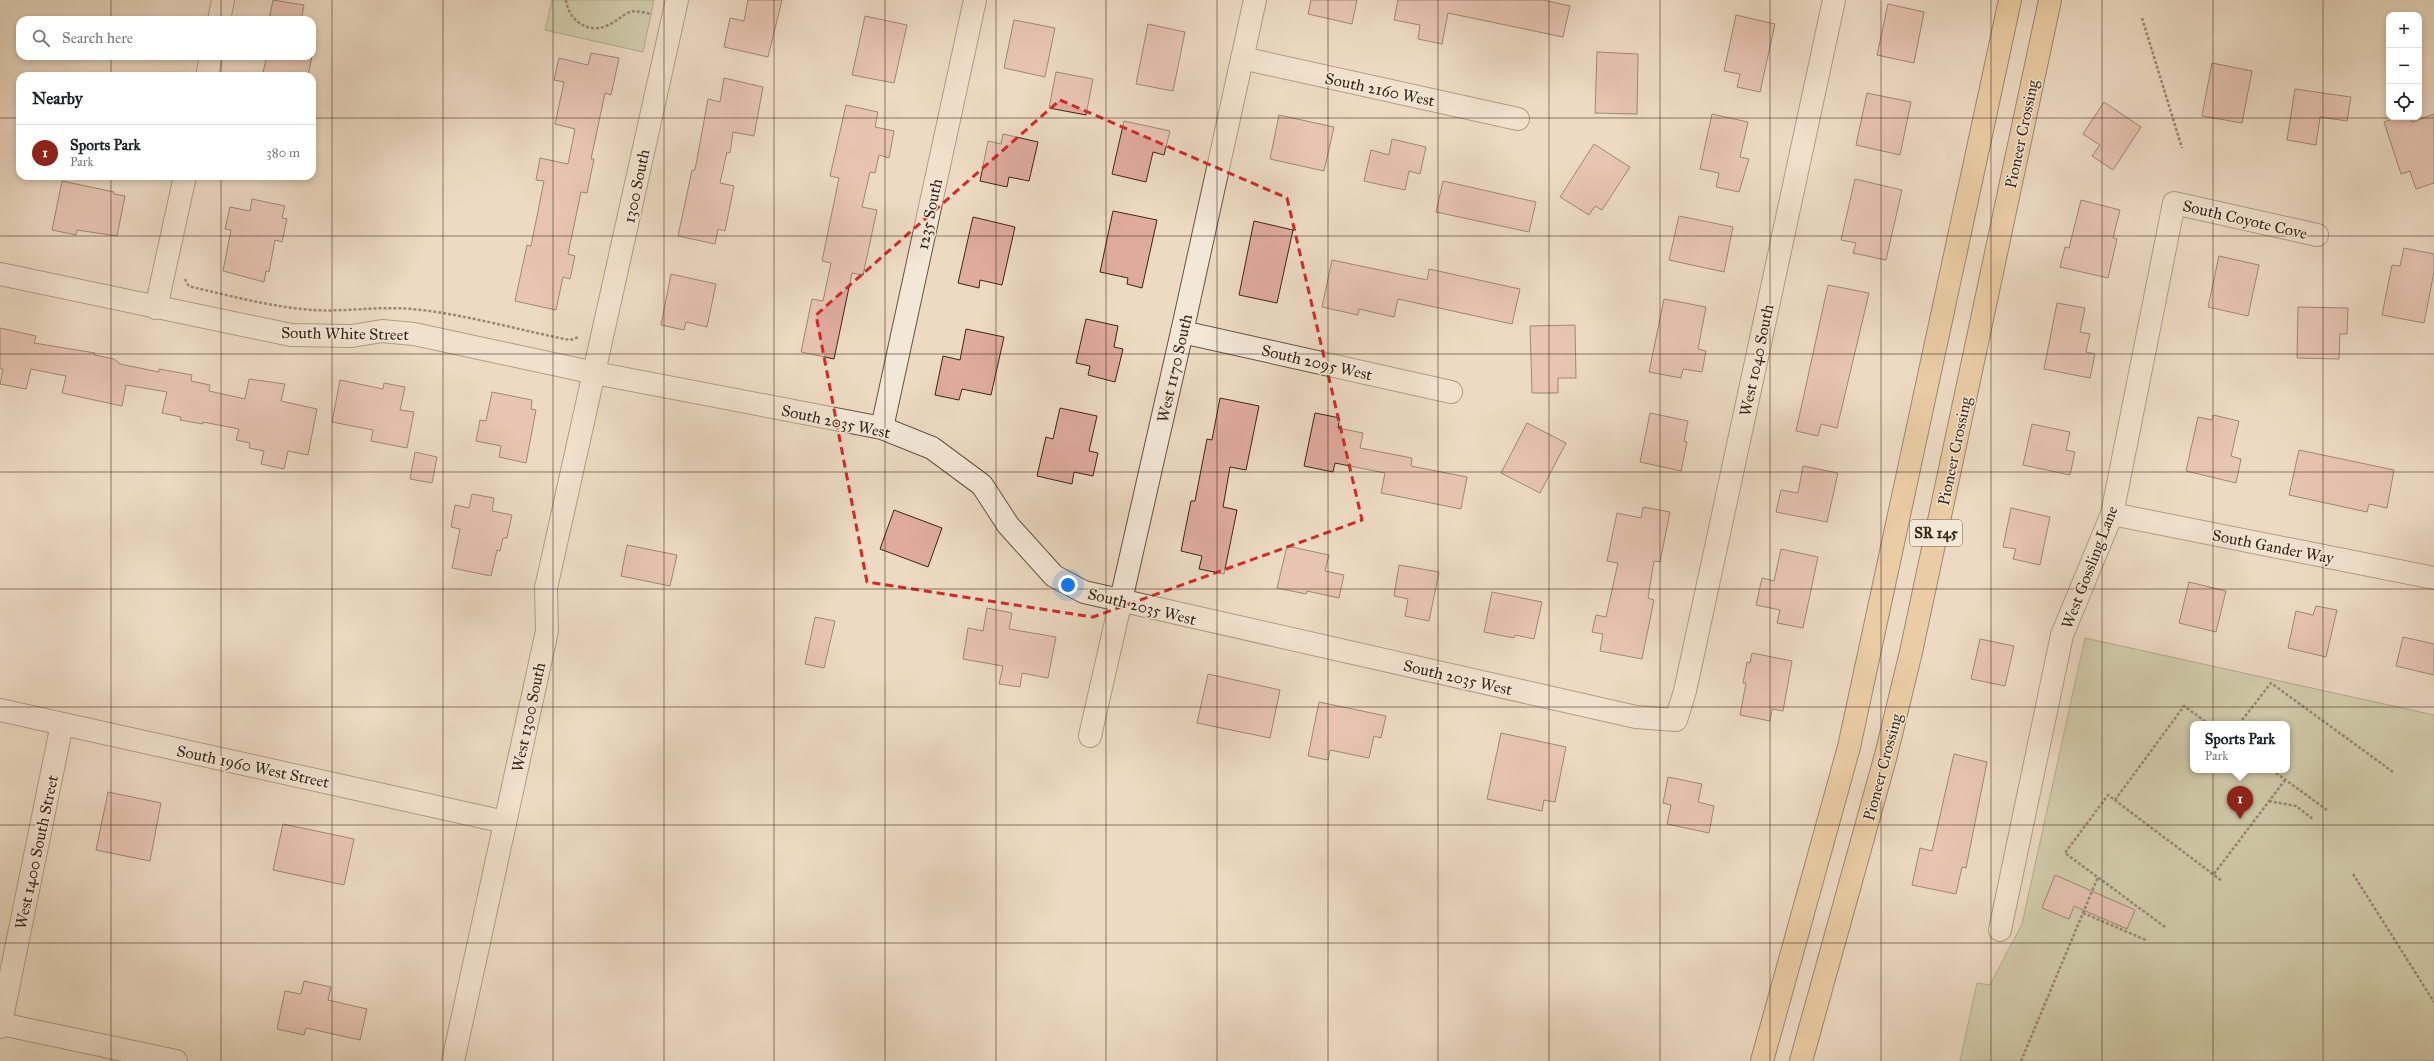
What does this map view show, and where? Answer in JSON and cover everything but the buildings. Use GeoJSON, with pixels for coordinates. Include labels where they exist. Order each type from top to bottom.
{"type":"FeatureCollection","features":[{"type":"Feature","properties":{"kind":"highway","name":"SR 145"},"geometry":{"type":"LineString","coordinates":[[1762,1061],[1852,731],[2010,0]]}},
{"type":"Feature","properties":{"kind":"highway","name":"Pioneer Crossing"},"geometry":{"type":"LineString","coordinates":[[1801,1061],[1882,770],[1911,652],[2050,0]]}},
{"type":"Feature","properties":{"kind":"street"},"geometry":{"type":"LineString","coordinates":[[220,16],[223,0]]}},
{"type":"Feature","properties":{"kind":"street","name":"1300 South"},"geometry":{"type":"LineString","coordinates":[[595,373],[677,0]]}},
{"type":"Feature","properties":{"kind":"street","name":"1235 South"},"geometry":{"type":"LineString","coordinates":[[882,428],[975,0]]}},
{"type":"Feature","properties":{"kind":"street","name":"West 1170 South"},"geometry":{"type":"LineString","coordinates":[[1090,736],[1182,332],[1255,0]]}},
{"type":"Feature","properties":{"kind":"street","name":"West 1040 South"},"geometry":{"type":"LineString","coordinates":[[1676,720],[1689,676],[1834,0]]}},
{"type":"Feature","properties":{"kind":"street","name":"South 2160 West"},"geometry":{"type":"LineString","coordinates":[[1242,58],[1518,119]]}},
{"type":"Feature","properties":{"kind":"street"},"geometry":{"type":"LineString","coordinates":[[208,72],[210,60]]}},
{"type":"Feature","properties":{"kind":"street"},"geometry":{"type":"LineString","coordinates":[[156,308],[184,180]]}},
{"type":"Feature","properties":{"kind":"street","name":"South Coyote Cove"},"geometry":{"type":"LineString","coordinates":[[2174,202],[2317,235]]}},
{"type":"Feature","properties":{"kind":"street","name":"West Gossling Lane"},"geometry":{"type":"LineString","coordinates":[[2000,930],[2062,635],[2112,514],[2174,202]]}},
{"type":"Feature","properties":{"kind":"street","name":"South White Street"},"geometry":{"type":"LineString","coordinates":[[0,274],[156,308],[292,335],[352,336],[382,331],[414,334],[595,373]]}},
{"type":"Feature","properties":{"kind":"street","name":"South 2095 West"},"geometry":{"type":"LineString","coordinates":[[1182,332],[1450,392]]}},
{"type":"Feature","properties":{"kind":"street","name":"South 2035 West"},"geometry":{"type":"LineString","coordinates":[[595,373],[882,428],[932,448],[982,485],[1008,525],[1054,576],[1084,592],[1121,602],[1636,716],[1676,720]]}},
{"type":"Feature","properties":{"kind":"street","name":"West 1300 South"},"geometry":{"type":"LineString","coordinates":[[453,1061],[547,631],[546,588],[595,373]]}},
{"type":"Feature","properties":{"kind":"street","name":"South Gander Way"},"geometry":{"type":"LineString","coordinates":[[2112,514],[2434,578]]}},
{"type":"Feature","properties":{"kind":"street","name":"South 1960 West Street"},"geometry":{"type":"LineString","coordinates":[[0,710],[505,822]]}},
{"type":"Feature","properties":{"kind":"street","name":"West 1400 South Street"},"geometry":{"type":"LineString","coordinates":[[0,1026],[62,724]]}},
{"type":"Feature","properties":{"kind":"street"},"geometry":{"type":"LineString","coordinates":[[0,1026],[176,1061]]}},
{"type":"Feature","properties":{"kind":"path"},"geometry":{"type":"LineString","coordinates":[[566,0],[570,12],[578,23],[593,28],[606,26],[631,12],[654,15]]}},
{"type":"Feature","properties":{"kind":"path"},"geometry":{"type":"LineString","coordinates":[[652,22],[655,7]]}},
{"type":"Feature","properties":{"kind":"path"},"geometry":{"type":"LineString","coordinates":[[2142,18],[2182,148]]}},
{"type":"Feature","properties":{"kind":"path"},"geometry":{"type":"LineString","coordinates":[[185,276],[185,282],[192,287],[283,307],[327,310],[375,307],[412,309],[450,315],[570,340],[581,335]]}},
{"type":"Feature","properties":{"kind":"path"},"geometry":{"type":"LineString","coordinates":[[2241,721],[2271,682],[2393,772]]}},
{"type":"Feature","properties":{"kind":"path"},"geometry":{"type":"LineString","coordinates":[[2115,800],[2184,706],[2205,721]]}},
{"type":"Feature","properties":{"kind":"path"},"geometry":{"type":"LineString","coordinates":[[2276,773],[2327,810]]}},
{"type":"Feature","properties":{"kind":"path"},"geometry":{"type":"LineString","coordinates":[[2214,874],[2285,780]]}},
{"type":"Feature","properties":{"kind":"path"},"geometry":{"type":"LineString","coordinates":[[2165,928],[2066,853],[2108,795],[2222,881]]}},
{"type":"Feature","properties":{"kind":"path"},"geometry":{"type":"LineString","coordinates":[[2269,801],[2296,806],[2313,819]]}},
{"type":"Feature","properties":{"kind":"path"},"geometry":{"type":"LineString","coordinates":[[2353,874],[2434,1002]]}},
{"type":"Feature","properties":{"kind":"path"},"geometry":{"type":"LineString","coordinates":[[2021,1061],[2098,877]]}},
{"type":"Feature","properties":{"kind":"path"},"geometry":{"type":"LineString","coordinates":[[2083,914],[2146,940]]}},
{"type":"Feature","properties":{"kind":"highlighted area"},"geometry":{"type":"Polygon","coordinates":[[[1060,100],[1287,198],[1362,520],[1093,617],[867,582],[816,315],[1060,100]]]}},
{"type":"Feature","properties":{"kind":"green space"},"geometry":{"type":"Polygon","coordinates":[[[552,0],[654,0],[643,52],[545,30],[552,0]]]}},
{"type":"Feature","properties":{"kind":"green space"},"geometry":{"type":"Polygon","coordinates":[[[2085,638],[2434,715],[2434,1061],[1960,1061],[1977,983],[1990,985],[2022,924],[2085,638]]]}},
{"type":"Feature","properties":{"kind":"place","name":"Sports Park"},"geometry":{"type":"Point","coordinates":[2240,819]}}]}
